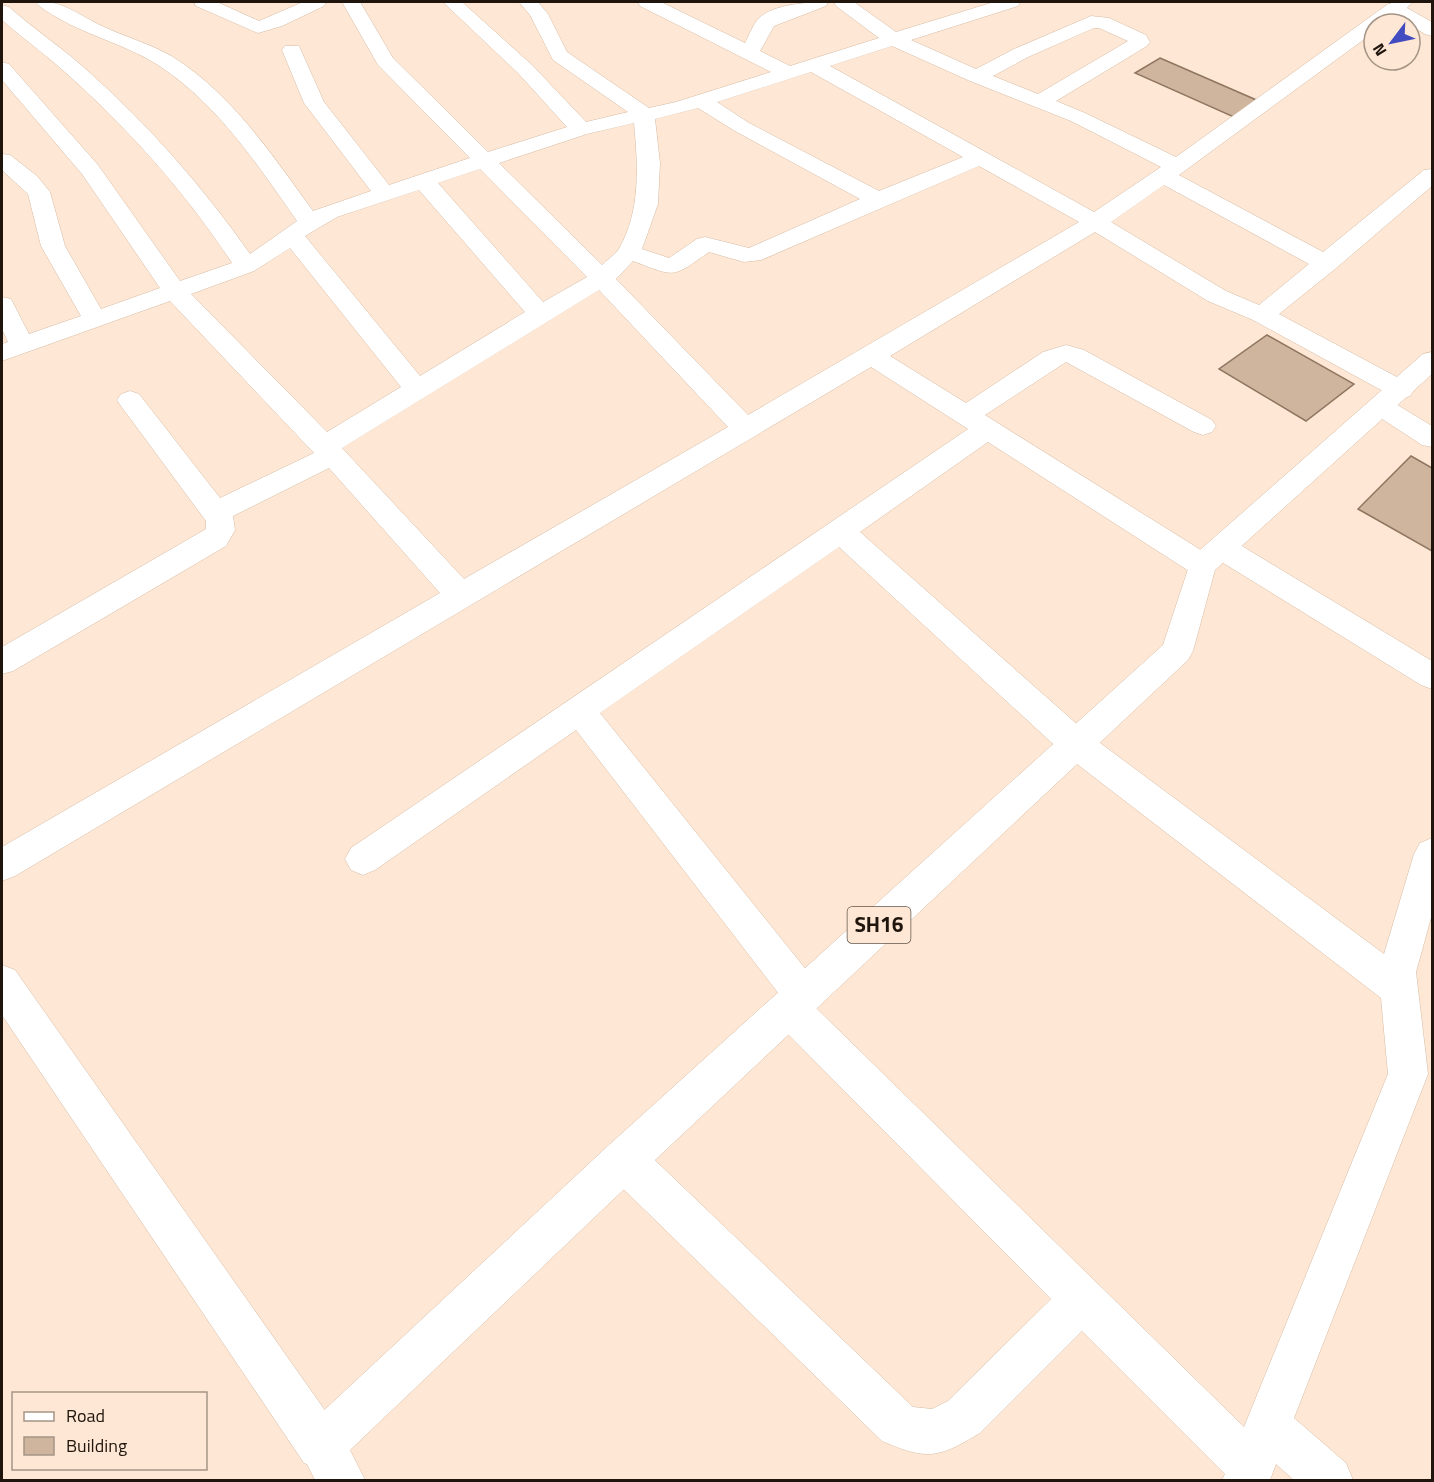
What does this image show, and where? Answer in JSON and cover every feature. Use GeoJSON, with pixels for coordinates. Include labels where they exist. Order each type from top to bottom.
{"type":"FeatureCollection","features":[{"type":"Feature","properties":{"kind":"street"},"geometry":{"type":"LineString","coordinates":[[45,2],[85,25],[132,44],[166,62],[203,89],[248,138],[361,323],[417,389]]}},
{"type":"Feature","properties":{"kind":"street"},"geometry":{"type":"LineString","coordinates":[[203,2],[258,27],[275,22],[317,2]]}},
{"type":"Feature","properties":{"kind":"street"},"geometry":{"type":"LineString","coordinates":[[351,2],[385,61],[602,279],[746,429]]}},
{"type":"Feature","properties":{"kind":"street"},"geometry":{"type":"LineString","coordinates":[[452,2],[525,69],[581,129]]}},
{"type":"Feature","properties":{"kind":"street"},"geometry":{"type":"LineString","coordinates":[[215,513],[329,451],[417,389],[602,279],[629,252],[647,204],[649,163],[644,114],[560,56],[552,47],[541,18],[528,2]]}},
{"type":"Feature","properties":{"kind":"street"},"geometry":{"type":"LineString","coordinates":[[647,2],[789,73]]}},
{"type":"Feature","properties":{"kind":"street"},"geometry":{"type":"LineString","coordinates":[[749,53],[766,22],[819,2]]}},
{"type":"Feature","properties":{"kind":"street"},"geometry":{"type":"LineString","coordinates":[[843,2],[894,40],[977,77],[1041,101],[1170,170],[1327,264]]}},
{"type":"Feature","properties":{"kind":"street"},"geometry":{"type":"LineString","coordinates":[[2,304],[12,349],[246,266],[258,260],[301,228],[384,193],[581,129],[701,101],[1011,2]]}},
{"type":"Feature","properties":{"kind":"street"},"geometry":{"type":"LineString","coordinates":[[2,865],[1095,222],[1170,170],[1390,4],[1432,30]]}},
{"type":"Feature","properties":{"kind":"street"},"geometry":{"type":"LineString","coordinates":[[2,11],[82,76],[134,128],[170,166],[219,225],[246,266]]}},
{"type":"Feature","properties":{"kind":"street"},"geometry":{"type":"LineString","coordinates":[[977,77],[1022,53],[1091,22],[1101,22],[1139,39],[1140,42],[1122,54],[1041,101]]}},
{"type":"Feature","properties":{"kind":"street"},"geometry":{"type":"LineString","coordinates":[[292,50],[314,103],[384,193]]}},
{"type":"Feature","properties":{"kind":"street"},"geometry":{"type":"LineString","coordinates":[[813,66],[1095,222],[1217,296],[1262,315],[1392,398],[1432,438]]}},
{"type":"Feature","properties":{"kind":"street"},"geometry":{"type":"LineString","coordinates":[[2,68],[10,89],[90,170],[174,291],[329,451],[461,596]]}},
{"type":"Feature","properties":{"kind":"street"},"geometry":{"type":"LineString","coordinates":[[701,101],[742,127],[878,200]]}},
{"type":"Feature","properties":{"kind":"street"},"geometry":{"type":"LineString","coordinates":[[629,252],[672,267],[705,244],[744,255],[753,255],[980,158]]}},
{"type":"Feature","properties":{"kind":"street"},"geometry":{"type":"LineString","coordinates":[[2,160],[39,192],[53,246],[95,319]]}},
{"type":"Feature","properties":{"kind":"street"},"geometry":{"type":"LineString","coordinates":[[1262,315],[1327,264],[1432,175]]}},
{"type":"Feature","properties":{"kind":"street"},"geometry":{"type":"LineString","coordinates":[[423,180],[540,314]]}},
{"type":"Feature","properties":{"kind":"street"},"geometry":{"type":"LineString","coordinates":[[363,860],[839,530],[977,422],[1052,358],[1066,353],[1075,356],[1203,426]]}},
{"type":"Feature","properties":{"kind":"street"},"geometry":{"type":"LineString","coordinates":[[872,355],[977,422],[1212,557],[1432,676]]}},
{"type":"Feature","properties":{"kind":"street"},"geometry":{"type":"LineString","coordinates":[[1212,557],[1432,360]]}},
{"type":"Feature","properties":{"kind":"street"},"geometry":{"type":"LineString","coordinates":[[2,662],[216,538],[221,530],[220,519],[130,400]]}},
{"type":"Feature","properties":{"kind":"street"},"geometry":{"type":"LineString","coordinates":[[839,530],[1076,744],[1398,988]]}},
{"type":"Feature","properties":{"kind":"street","name":"SH16"},"geometry":{"type":"LineString","coordinates":[[336,1472],[624,1160],[1177,651],[1212,557]]}},
{"type":"Feature","properties":{"kind":"street"},"geometry":{"type":"LineString","coordinates":[[579,710],[796,1002],[1083,1299],[1248,1474],[1408,1074],[1397,972],[1432,854]]}},
{"type":"Feature","properties":{"kind":"street"},"geometry":{"type":"LineString","coordinates":[[2,983],[336,1472]]}},
{"type":"Feature","properties":{"kind":"street"},"geometry":{"type":"LineString","coordinates":[[624,1160],[898,1425],[920,1434],[943,1429],[964,1417],[1083,1299]]}},
{"type":"Feature","properties":{"kind":"street"},"geometry":{"type":"LineString","coordinates":[[1268,1426],[1329,1480]]}},
{"type":"Feature","properties":{"kind":"building"},"geometry":{"type":"Polygon","coordinates":[[[1160,58],[1261,102],[1236,118],[1135,73],[1160,58]]]}},
{"type":"Feature","properties":{"kind":"building"},"geometry":{"type":"Polygon","coordinates":[[[1267,335],[1354,384],[1306,421],[1219,369],[1267,335]]]}},
{"type":"Feature","properties":{"kind":"building"},"geometry":{"type":"Polygon","coordinates":[[[1411,456],[1432,468],[1432,551],[1358,509],[1411,456]]]}}]}
